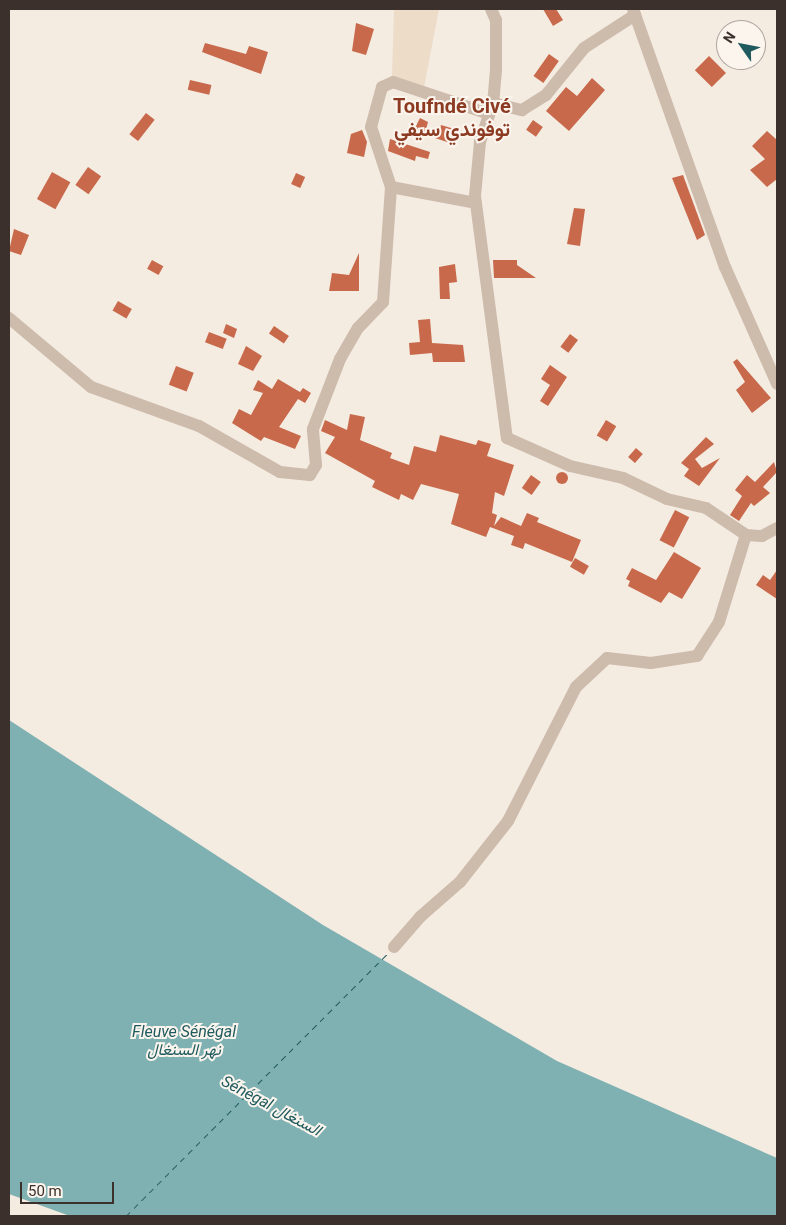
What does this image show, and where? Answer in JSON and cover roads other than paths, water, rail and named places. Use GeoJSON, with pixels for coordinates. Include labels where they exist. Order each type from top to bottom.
{"type":"FeatureCollection","features":[{"type":"Feature","properties":{"kind":"street"},"geometry":{"type":"LineString","coordinates":[[491,9],[496,20],[491,108],[480,142],[476,203],[507,438],[570,466],[623,478],[666,499],[706,508],[746,534],[762,536],[777,528]]}},
{"type":"Feature","properties":{"kind":"street"},"geometry":{"type":"LineString","coordinates":[[9,318],[90,387],[199,426],[280,472],[310,475],[316,465],[313,430],[340,359],[358,328],[383,302],[391,187],[371,127],[386,82],[491,108],[522,110],[546,95],[584,48],[634,12],[725,267],[777,384]]}},
{"type":"Feature","properties":{"kind":"street"},"geometry":{"type":"LineString","coordinates":[[391,187],[476,203]]}},
{"type":"Feature","properties":{"kind":"street"},"geometry":{"type":"LineString","coordinates":[[394,947],[420,917],[460,882],[508,821],[576,688],[607,658],[651,663],[697,656],[719,622],[746,534]]}},
{"type":"Feature","properties":{"kind":"water","name":"Fleuve Sénégal نهر السنغال"},"geometry":{"type":"Polygon","coordinates":[[[9,720],[323,925],[557,1061],[777,1158],[777,1216],[70,1216],[9,1194],[9,720]]]}},
{"type":"Feature","properties":{"kind":"district","name":"Toufndé Civé توفوندي سيفي"},"geometry":{"type":"Point","coordinates":[452,118]}},
{"type":"Feature","properties":{"kind":"water label","name":"Sénégal السنغال"},"geometry":{"type":"Point","coordinates":[271,1106]}}]}
